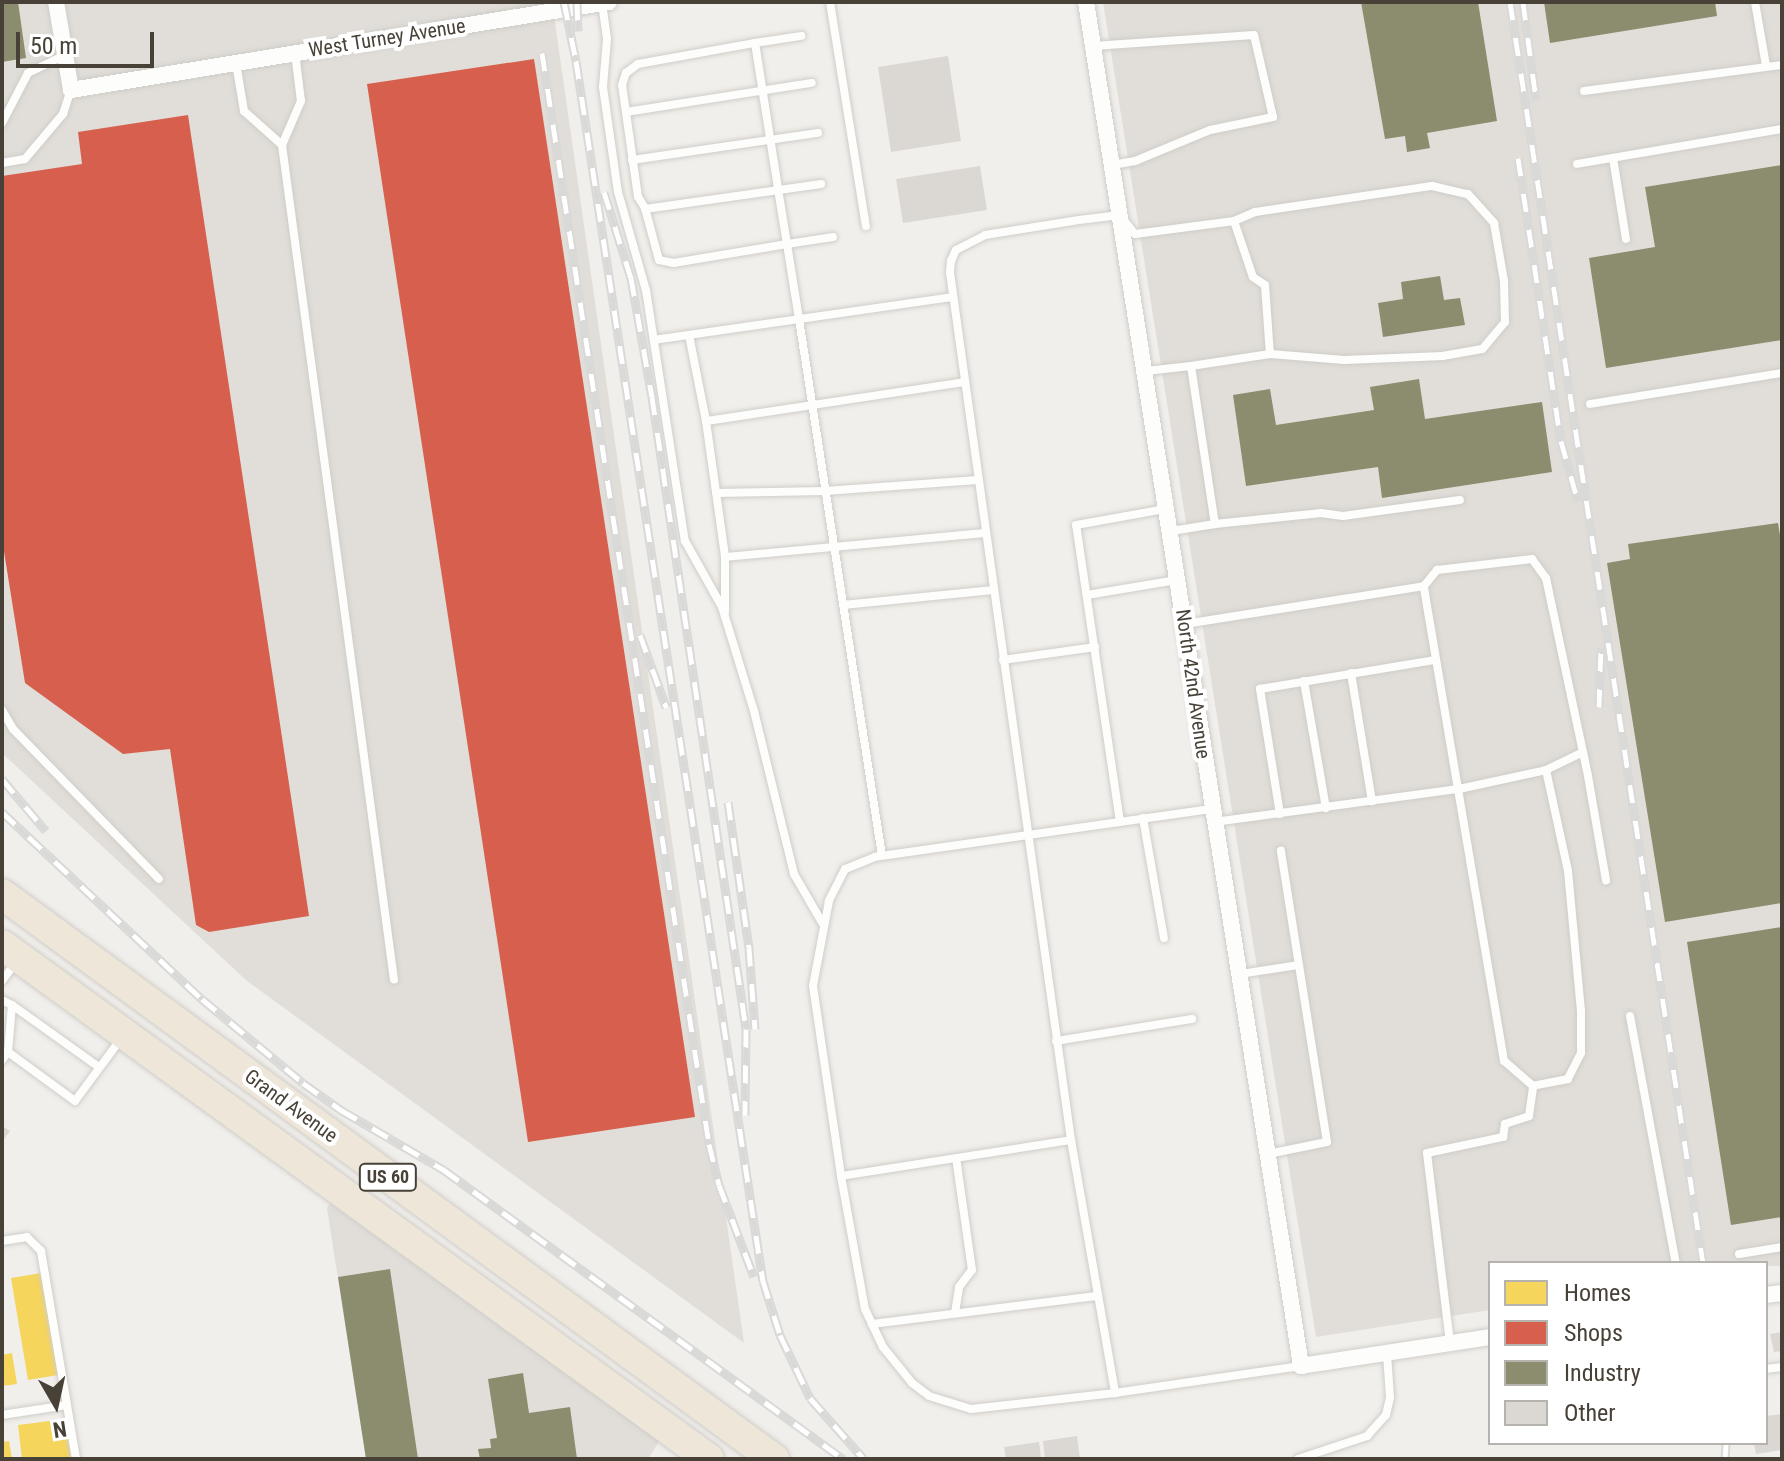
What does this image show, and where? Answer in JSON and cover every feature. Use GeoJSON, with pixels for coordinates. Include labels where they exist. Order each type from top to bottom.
{"type":"FeatureCollection","features":[{"type":"Feature","properties":{"kind":"highway","name":"Grand Avenue"},"geometry":{"type":"LineString","coordinates":[[2,894],[774,1459]]}},
{"type":"Feature","properties":{"kind":"highway","name":"Grand Avenue"},"geometry":{"type":"LineString","coordinates":[[8,961],[124,1034],[709,1459]]}},
{"type":"Feature","properties":{"kind":"street"},"geometry":{"type":"LineString","coordinates":[[56,2],[71,90]]}},
{"type":"Feature","properties":{"kind":"street","name":"North 42nd Avenue"},"geometry":{"type":"LineString","coordinates":[[1086,2],[1172,531],[1212,816],[1301,1366]]}},
{"type":"Feature","properties":{"kind":"street","name":"West Turney Avenue"},"geometry":{"type":"LineString","coordinates":[[71,90],[606,3]]}},
{"type":"Feature","properties":{"kind":"street"},"geometry":{"type":"LineString","coordinates":[[1301,1366],[1488,1337]]}},
{"type":"Feature","properties":{"kind":"lane"},"geometry":{"type":"LineString","coordinates":[[830,2],[866,226]]}},
{"type":"Feature","properties":{"kind":"lane"},"geometry":{"type":"LineString","coordinates":[[1755,2],[1766,66]]}},
{"type":"Feature","properties":{"kind":"lane"},"geometry":{"type":"LineString","coordinates":[[606,3],[603,87],[618,192],[646,290],[685,541],[725,618],[754,711],[794,874],[823,924]]}},
{"type":"Feature","properties":{"kind":"lane"},"geometry":{"type":"LineString","coordinates":[[1093,46],[1254,35],[1273,117],[1210,130],[1135,161],[1112,165]]}},
{"type":"Feature","properties":{"kind":"lane"},"geometry":{"type":"LineString","coordinates":[[801,36],[632,67],[623,81],[632,160],[638,197],[645,209],[654,251],[663,262],[833,237]]}},
{"type":"Feature","properties":{"kind":"lane"},"geometry":{"type":"LineString","coordinates":[[755,43],[882,856]]}},
{"type":"Feature","properties":{"kind":"lane"},"geometry":{"type":"LineString","coordinates":[[295,53],[301,101],[282,145],[394,980]]}},
{"type":"Feature","properties":{"kind":"lane"},"geometry":{"type":"LineString","coordinates":[[2,123],[28,73],[65,55]]}},
{"type":"Feature","properties":{"kind":"lane"},"geometry":{"type":"LineString","coordinates":[[236,63],[244,111],[282,145]]}},
{"type":"Feature","properties":{"kind":"lane"},"geometry":{"type":"LineString","coordinates":[[1584,91],[1782,65]]}},
{"type":"Feature","properties":{"kind":"lane"},"geometry":{"type":"LineString","coordinates":[[626,112],[812,83]]}},
{"type":"Feature","properties":{"kind":"lane"},"geometry":{"type":"LineString","coordinates":[[2,163],[25,159],[63,114],[71,90]]}},
{"type":"Feature","properties":{"kind":"lane"},"geometry":{"type":"LineString","coordinates":[[1577,164],[1782,129]]}},
{"type":"Feature","properties":{"kind":"lane"},"geometry":{"type":"LineString","coordinates":[[632,160],[818,133]]}},
{"type":"Feature","properties":{"kind":"lane"},"geometry":{"type":"LineString","coordinates":[[1613,158],[1626,239]]}},
{"type":"Feature","properties":{"kind":"lane"},"geometry":{"type":"LineString","coordinates":[[645,209],[821,184]]}},
{"type":"Feature","properties":{"kind":"lane"},"geometry":{"type":"LineString","coordinates":[[1115,1393],[1071,1140],[1026,835],[953,297],[951,261],[956,250],[970,240],[985,235],[1120,215],[1135,234],[1234,221],[1255,212],[1432,186],[1468,194],[1494,223],[1504,281],[1505,322],[1482,349],[1443,356],[1344,360],[1270,354],[1146,371]]}},
{"type":"Feature","properties":{"kind":"lane"},"geometry":{"type":"LineString","coordinates":[[1234,221],[1253,277],[1265,285],[1270,354]]}},
{"type":"Feature","properties":{"kind":"lane"},"geometry":{"type":"LineString","coordinates":[[654,340],[953,297]]}},
{"type":"Feature","properties":{"kind":"lane"},"geometry":{"type":"LineString","coordinates":[[689,335],[706,421],[725,557],[725,618]]}},
{"type":"Feature","properties":{"kind":"lane"},"geometry":{"type":"LineString","coordinates":[[1191,366],[1215,524]]}},
{"type":"Feature","properties":{"kind":"lane"},"geometry":{"type":"LineString","coordinates":[[1590,404],[1782,373]]}},
{"type":"Feature","properties":{"kind":"lane"},"geometry":{"type":"LineString","coordinates":[[706,421],[965,382]]}},
{"type":"Feature","properties":{"kind":"lane"},"geometry":{"type":"LineString","coordinates":[[716,493],[825,491],[978,480]]}},
{"type":"Feature","properties":{"kind":"lane"},"geometry":{"type":"LineString","coordinates":[[1172,531],[1321,513],[1343,516],[1460,500]]}},
{"type":"Feature","properties":{"kind":"lane"},"geometry":{"type":"LineString","coordinates":[[1120,822],[1076,525],[1168,508]]}},
{"type":"Feature","properties":{"kind":"lane"},"geometry":{"type":"LineString","coordinates":[[725,557],[986,533]]}},
{"type":"Feature","properties":{"kind":"lane"},"geometry":{"type":"LineString","coordinates":[[1185,624],[1424,586],[1437,570],[1532,559],[1546,578],[1606,880]]}},
{"type":"Feature","properties":{"kind":"lane"},"geometry":{"type":"LineString","coordinates":[[1087,595],[1179,579]]}},
{"type":"Feature","properties":{"kind":"lane"},"geometry":{"type":"LineString","coordinates":[[1424,586],[1504,1061],[1533,1086]]}},
{"type":"Feature","properties":{"kind":"lane"},"geometry":{"type":"LineString","coordinates":[[843,605],[993,590]]}},
{"type":"Feature","properties":{"kind":"lane"},"geometry":{"type":"LineString","coordinates":[[1003,660],[1095,647]]}},
{"type":"Feature","properties":{"kind":"lane"},"geometry":{"type":"LineString","coordinates":[[1280,814],[1260,689],[1436,660]]}},
{"type":"Feature","properties":{"kind":"lane"},"geometry":{"type":"LineString","coordinates":[[1351,673],[1372,801]]}},
{"type":"Feature","properties":{"kind":"lane"},"geometry":{"type":"LineString","coordinates":[[1304,681],[1326,808]]}},
{"type":"Feature","properties":{"kind":"lane"},"geometry":{"type":"LineString","coordinates":[[2,710],[13,729],[159,879]]}},
{"type":"Feature","properties":{"kind":"lane"},"geometry":{"type":"LineString","coordinates":[[1301,1366],[988,1409],[950,1404],[929,1396],[912,1383],[883,1347],[872,1324],[860,1284],[841,1176],[813,1001],[814,968],[829,901],[845,869],[882,856],[1143,818],[1280,814],[1459,789],[1546,770],[1583,752]]}},
{"type":"Feature","properties":{"kind":"lane"},"geometry":{"type":"LineString","coordinates":[[1533,1086],[1568,1079],[1581,1053],[1568,871],[1546,770]]}},
{"type":"Feature","properties":{"kind":"lane"},"geometry":{"type":"LineString","coordinates":[[1143,818],[1164,938]]}},
{"type":"Feature","properties":{"kind":"lane"},"geometry":{"type":"LineString","coordinates":[[1267,1154],[1327,1142],[1281,851]]}},
{"type":"Feature","properties":{"kind":"lane"},"geometry":{"type":"LineString","coordinates":[[1237,975],[1298,965]]}},
{"type":"Feature","properties":{"kind":"lane"},"geometry":{"type":"LineString","coordinates":[[2,1000],[99,1067]]}},
{"type":"Feature","properties":{"kind":"lane"},"geometry":{"type":"LineString","coordinates":[[12,1005],[5,1056],[75,1101],[124,1034]]}},
{"type":"Feature","properties":{"kind":"lane"},"geometry":{"type":"LineString","coordinates":[[1630,1016],[1676,1261]]}},
{"type":"Feature","properties":{"kind":"lane"},"geometry":{"type":"LineString","coordinates":[[1056,1041],[1192,1019]]}},
{"type":"Feature","properties":{"kind":"lane"},"geometry":{"type":"LineString","coordinates":[[1450,1343],[1427,1153],[1503,1137],[1505,1124],[1529,1116],[1533,1086]]}},
{"type":"Feature","properties":{"kind":"lane"},"geometry":{"type":"LineString","coordinates":[[841,1176],[1071,1140]]}},
{"type":"Feature","properties":{"kind":"lane"},"geometry":{"type":"LineString","coordinates":[[955,1313],[959,1287],[972,1270],[956,1158]]}},
{"type":"Feature","properties":{"kind":"lane"},"geometry":{"type":"LineString","coordinates":[[2,1241],[27,1237],[41,1251],[76,1459]]}},
{"type":"Feature","properties":{"kind":"lane"},"geometry":{"type":"LineString","coordinates":[[1739,1254],[1782,1247]]}},
{"type":"Feature","properties":{"kind":"lane"},"geometry":{"type":"LineString","coordinates":[[872,1324],[1098,1296]]}},
{"type":"Feature","properties":{"kind":"lane"},"geometry":{"type":"LineString","coordinates":[[1298,1459],[1367,1436],[1386,1415],[1390,1397],[1387,1353]]}},
{"type":"Feature","properties":{"kind":"lane"},"geometry":{"type":"LineString","coordinates":[[2,1415],[67,1405]]}},
{"type":"Feature","properties":{"kind":"shaded area"},"geometry":{"type":"Polygon","coordinates":[[[2,2],[552,2],[744,1343],[247,981],[2,753],[2,2]]]}},
{"type":"Feature","properties":{"kind":"shaded area"},"geometry":{"type":"Polygon","coordinates":[[[1103,2],[1782,2],[1782,1266],[1768,1266],[1768,1261],[1488,1261],[1488,1310],[1316,1337],[1103,2]]]}},
{"type":"Feature","properties":{"kind":"shaded area"},"geometry":{"type":"Polygon","coordinates":[[[330,1203],[660,1440],[648,1459],[366,1459],[327,1208],[330,1203]]]}},
{"type":"Feature","properties":{"kind":"building: Homes"},"geometry":{"type":"Polygon","coordinates":[[[41,1273],[58,1375],[28,1380],[11,1278],[41,1273]]]}},
{"type":"Feature","properties":{"kind":"building: Homes"},"geometry":{"type":"Polygon","coordinates":[[[12,1353],[17,1384],[2,1386],[2,1355],[12,1353]]]}},
{"type":"Feature","properties":{"kind":"building: Homes"},"geometry":{"type":"Polygon","coordinates":[[[65,1419],[71,1459],[22,1459],[18,1425],[65,1419]]]}},
{"type":"Feature","properties":{"kind":"building: Homes"},"geometry":{"type":"Polygon","coordinates":[[[9,1441],[12,1459],[2,1459],[2,1442],[9,1441]]]}},
{"type":"Feature","properties":{"kind":"building: Shops"},"geometry":{"type":"Polygon","coordinates":[[[534,59],[695,1117],[528,1142],[367,84],[534,59]]]}},
{"type":"Feature","properties":{"kind":"building: Shops"},"geometry":{"type":"Polygon","coordinates":[[[188,115],[309,916],[209,932],[196,925],[170,749],[123,754],[25,683],[2,539],[2,176],[82,164],[78,132],[188,115]]]}},
{"type":"Feature","properties":{"kind":"building: Industry"},"geometry":{"type":"Polygon","coordinates":[[[2,2],[18,2],[26,58],[2,62],[2,2]]]}},
{"type":"Feature","properties":{"kind":"building: Industry"},"geometry":{"type":"Polygon","coordinates":[[[1361,2],[1478,2],[1497,121],[1427,133],[1430,148],[1407,152],[1405,136],[1385,139],[1361,2]]]}},
{"type":"Feature","properties":{"kind":"building: Industry"},"geometry":{"type":"Polygon","coordinates":[[[1544,2],[1715,2],[1717,16],[1550,43],[1544,2]]]}},
{"type":"Feature","properties":{"kind":"building: Industry"},"geometry":{"type":"Polygon","coordinates":[[[1782,165],[1782,340],[1606,368],[1589,258],[1655,247],[1645,187],[1782,165]]]}},
{"type":"Feature","properties":{"kind":"building: Industry"},"geometry":{"type":"Polygon","coordinates":[[[1440,276],[1444,300],[1460,298],[1465,325],[1383,337],[1378,303],[1403,299],[1401,282],[1440,276]]]}},
{"type":"Feature","properties":{"kind":"building: Industry"},"geometry":{"type":"Polygon","coordinates":[[[1419,379],[1425,419],[1542,402],[1552,472],[1382,498],[1378,467],[1246,486],[1233,395],[1270,389],[1276,425],[1374,410],[1370,387],[1419,379]]]}},
{"type":"Feature","properties":{"kind":"building: Industry"},"geometry":{"type":"Polygon","coordinates":[[[1778,523],[1782,547],[1782,903],[1665,922],[1607,563],[1630,559],[1628,544],[1778,523]]]}},
{"type":"Feature","properties":{"kind":"building: Industry"},"geometry":{"type":"Polygon","coordinates":[[[1782,927],[1782,1217],[1731,1225],[1687,942],[1782,927]]]}},
{"type":"Feature","properties":{"kind":"building: Industry"},"geometry":{"type":"Polygon","coordinates":[[[390,1269],[418,1459],[366,1459],[338,1277],[390,1269]]]}},
{"type":"Feature","properties":{"kind":"building: Industry"},"geometry":{"type":"Polygon","coordinates":[[[523,1373],[529,1413],[570,1407],[577,1459],[480,1459],[478,1449],[491,1448],[490,1439],[497,1438],[488,1379],[523,1373]]]}},
{"type":"Feature","properties":{"kind":"building: Other"},"geometry":{"type":"Polygon","coordinates":[[[948,56],[961,141],[891,152],[878,67],[948,56]]]}},
{"type":"Feature","properties":{"kind":"building: Other"},"geometry":{"type":"Polygon","coordinates":[[[980,166],[987,210],[903,223],[896,179],[980,166]]]}},
{"type":"Feature","properties":{"kind":"building: Other"},"geometry":{"type":"Polygon","coordinates":[[[2,1126],[10,1131],[2,1142],[2,1126]]]}},
{"type":"Feature","properties":{"kind":"building: Other"},"geometry":{"type":"Polygon","coordinates":[[[1782,1332],[1782,1351],[1774,1352],[1770,1334],[1782,1332]]]}},
{"type":"Feature","properties":{"kind":"building: Other"},"geometry":{"type":"Polygon","coordinates":[[[1782,1414],[1782,1450],[1756,1454],[1754,1445],[1768,1445],[1768,1416],[1782,1414]]]}},
{"type":"Feature","properties":{"kind":"building: Other"},"geometry":{"type":"Polygon","coordinates":[[[1077,1436],[1080,1459],[1045,1459],[1043,1441],[1077,1436]]]}},
{"type":"Feature","properties":{"kind":"building: Other"},"geometry":{"type":"Polygon","coordinates":[[[1039,1442],[1041,1459],[1006,1459],[1004,1447],[1039,1442]]]}},
{"type":"Feature","properties":{"kind":"railway"},"geometry":{"type":"LineString","coordinates":[[564,2],[576,61],[763,1281],[780,1335],[810,1398],[864,1459]]}},
{"type":"Feature","properties":{"kind":"railway"},"geometry":{"type":"LineString","coordinates":[[577,2],[578,31]]}},
{"type":"Feature","properties":{"kind":"railway"},"geometry":{"type":"LineString","coordinates":[[1510,2],[1703,1261]]}},
{"type":"Feature","properties":{"kind":"railway"},"geometry":{"type":"LineString","coordinates":[[1523,2],[1536,100]]}},
{"type":"Feature","properties":{"kind":"railway"},"geometry":{"type":"LineString","coordinates":[[542,53],[709,1144],[719,1185],[754,1277]]}},
{"type":"Feature","properties":{"kind":"railway"},"geometry":{"type":"LineString","coordinates":[[1518,158],[1561,441],[1578,502]]}},
{"type":"Feature","properties":{"kind":"railway"},"geometry":{"type":"LineString","coordinates":[[604,192],[631,278],[652,397],[746,1029],[745,1115]]}},
{"type":"Feature","properties":{"kind":"railway"},"geometry":{"type":"LineString","coordinates":[[640,635],[666,707]]}},
{"type":"Feature","properties":{"kind":"railway"},"geometry":{"type":"LineString","coordinates":[[1599,707],[1601,647]]}},
{"type":"Feature","properties":{"kind":"railway"},"geometry":{"type":"LineString","coordinates":[[2,779],[46,831]]}},
{"type":"Feature","properties":{"kind":"railway"},"geometry":{"type":"LineString","coordinates":[[728,802],[749,948],[755,1029]]}},
{"type":"Feature","properties":{"kind":"railway"},"geometry":{"type":"LineString","coordinates":[[2,812],[202,999],[303,1083],[341,1110],[444,1170],[843,1459]]}},
{"type":"Feature","properties":{"kind":"railway"},"geometry":{"type":"LineString","coordinates":[[1725,1459],[1726,1445]]}}]}
